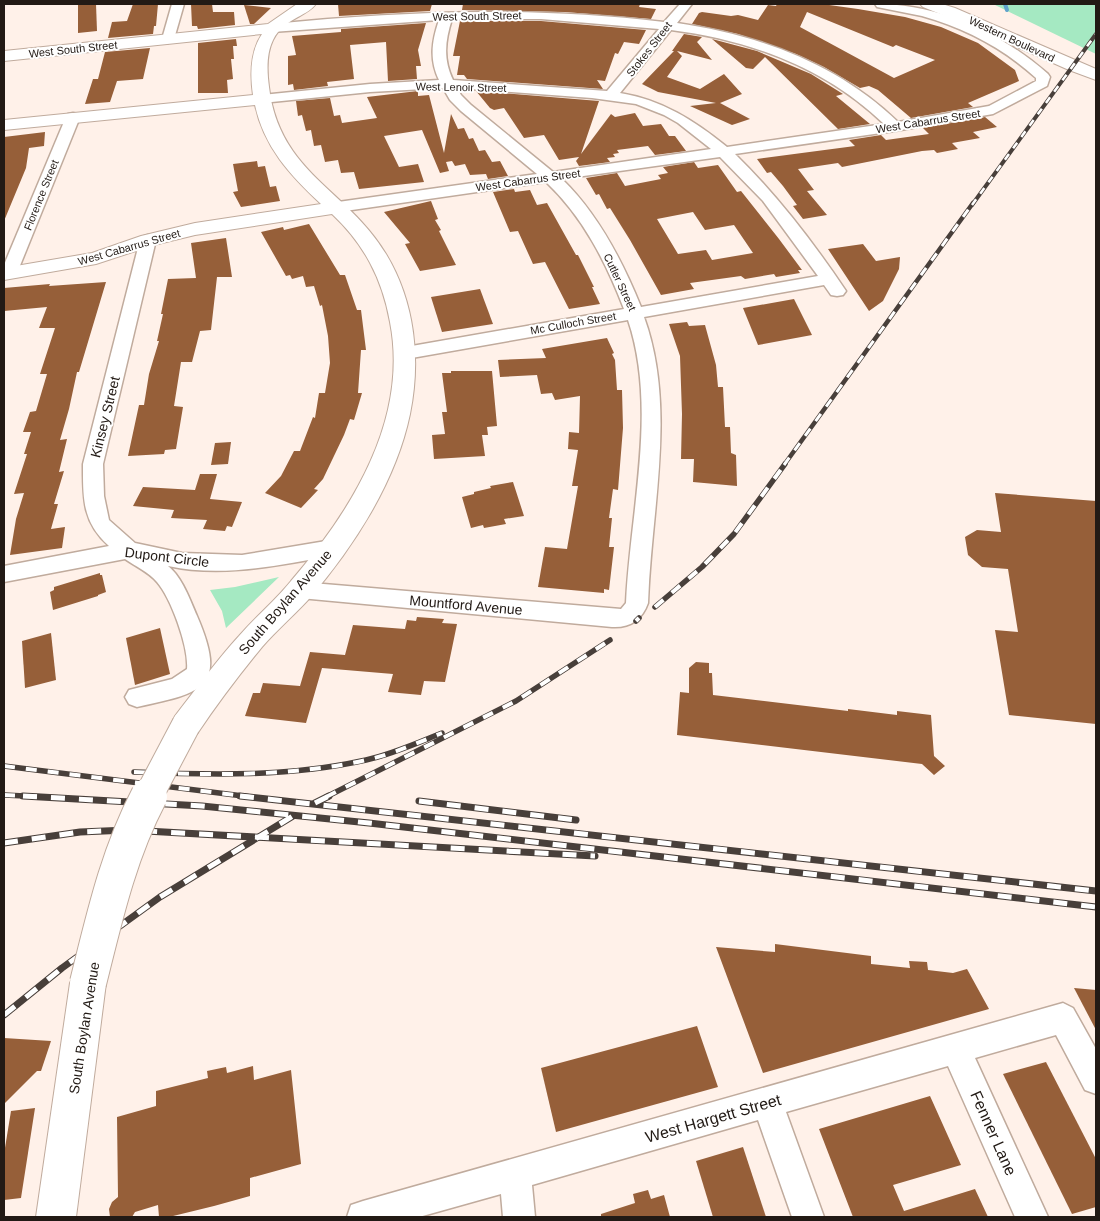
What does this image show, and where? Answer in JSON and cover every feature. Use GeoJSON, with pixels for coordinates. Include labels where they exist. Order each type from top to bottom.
{"type":"FeatureCollection","features":[{"type":"Feature","properties":{"kind":"street"},"geometry":{"type":"LineString","coordinates":[[168,39],[178,4]]}},
{"type":"Feature","properties":{"kind":"street"},"geometry":{"type":"LineString","coordinates":[[272,28],[288,15],[308,4]]}},
{"type":"Feature","properties":{"kind":"street","name":"Stokes Street"},"geometry":{"type":"LineString","coordinates":[[611,95],[686,4]]}},
{"type":"Feature","properties":{"kind":"street","name":"West Cabarrus Street"},"geometry":{"type":"LineString","coordinates":[[7,274],[96,258],[148,240],[195,229],[895,127],[999,108],[1042,83],[1043,77],[1010,48],[975,30],[937,16],[880,4]]}},
{"type":"Feature","properties":{"kind":"street","name":"Western Boulevard"},"geometry":{"type":"LineString","coordinates":[[928,4],[966,18],[1044,54],[1096,75]]}},
{"type":"Feature","properties":{"kind":"street","name":"Western Boulevard"},"geometry":{"type":"LineString","coordinates":[[968,4],[1096,60]]}},
{"type":"Feature","properties":{"kind":"street","name":"West South Street"},"geometry":{"type":"LineString","coordinates":[[4,56],[272,28],[447,15],[558,16],[667,26],[717,34],[774,52],[820,71],[858,94],[895,127]]}},
{"type":"Feature","properties":{"kind":"street","name":"Cutler Street"},"geometry":{"type":"LineString","coordinates":[[447,15],[437,47],[439,62],[455,97],[465,108],[550,176],[585,215],[612,261],[635,313],[646,353],[650,385],[649,440],[637,603],[632,614]]}},
{"type":"Feature","properties":{"kind":"street","name":"South Boylan Avenue"},"geometry":{"type":"LineString","coordinates":[[56,1217],[88,983],[114,880],[140,813],[186,725],[221,677],[250,642],[300,590],[351,524],[382,466],[401,403],[406,353],[396,301],[387,275],[375,251],[338,207],[308,181],[286,158],[270,127],[262,99],[259,67],[268,35],[272,28]]}},
{"type":"Feature","properties":{"kind":"street","name":"West Lenoir Street"},"geometry":{"type":"LineString","coordinates":[[4,124],[358,89],[448,84],[611,95],[660,108],[683,120],[723,151],[772,201],[833,285]]}},
{"type":"Feature","properties":{"kind":"street","name":"Florence Street"},"geometry":{"type":"LineString","coordinates":[[7,274],[73,116]]}},
{"type":"Feature","properties":{"kind":"street","name":"Kinsey Street"},"geometry":{"type":"LineString","coordinates":[[137,697],[174,689],[190,680],[199,672],[200,662],[185,610],[164,575],[128,550],[100,524],[94,492],[93,464],[148,240]]}},
{"type":"Feature","properties":{"kind":"street","name":"Mc Culloch Street"},"geometry":{"type":"LineString","coordinates":[[406,353],[635,313],[833,285]]}},
{"type":"Feature","properties":{"kind":"street","name":"Dupont Circle"},"geometry":{"type":"LineString","coordinates":[[4,574],[128,550],[182,561],[234,564],[332,548]]}},
{"type":"Feature","properties":{"kind":"street","name":"Mountford Avenue"},"geometry":{"type":"LineString","coordinates":[[300,590],[621,619],[632,614]]}},
{"type":"Feature","properties":{"kind":"street","name":"West Hargett Street"},"geometry":{"type":"LineString","coordinates":[[363,1217],[1063,1018],[1096,1079]]}},
{"type":"Feature","properties":{"kind":"street","name":"Fenner Lane"},"geometry":{"type":"LineString","coordinates":[[956,1049],[1032,1217]]}},
{"type":"Feature","properties":{"kind":"street"},"geometry":{"type":"LineString","coordinates":[[767,1102],[808,1217]]}},
{"type":"Feature","properties":{"kind":"street"},"geometry":{"type":"LineString","coordinates":[[515,1174],[519,1217]]}},
{"type":"Feature","properties":{"kind":"green space"},"geometry":{"type":"Polygon","coordinates":[[[993,4],[1096,4],[1096,54],[993,4]]]}},
{"type":"Feature","properties":{"kind":"green space"},"geometry":{"type":"Polygon","coordinates":[[[279,577],[226,628],[222,611],[210,590],[235,587],[279,577]]]}},
{"type":"Feature","properties":{"kind":"building"},"geometry":{"type":"Polygon","coordinates":[[[96,4],[97,31],[78,33],[78,5],[96,4]]]}},
{"type":"Feature","properties":{"kind":"building"},"geometry":{"type":"Polygon","coordinates":[[[133,4],[158,4],[156,26],[154,26],[153,34],[108,38],[112,22],[127,21],[133,4]]]}},
{"type":"Feature","properties":{"kind":"building"},"geometry":{"type":"Polygon","coordinates":[[[191,4],[212,4],[213,12],[234,12],[235,25],[198,29],[197,26],[192,26],[191,4]]]}},
{"type":"Feature","properties":{"kind":"building"},"geometry":{"type":"Polygon","coordinates":[[[338,4],[432,4],[430,11],[339,16],[338,4]]]}},
{"type":"Feature","properties":{"kind":"building"},"geometry":{"type":"Polygon","coordinates":[[[463,4],[640,4],[639,7],[656,9],[651,19],[565,12],[462,10],[463,4]]]}},
{"type":"Feature","properties":{"kind":"building"},"geometry":{"type":"Polygon","coordinates":[[[777,4],[822,4],[905,17],[941,27],[978,43],[1015,70],[1019,81],[968,103],[973,107],[911,118],[878,90],[869,86],[860,88],[824,67],[796,54],[738,34],[692,24],[699,13],[702,12],[731,16],[738,15],[758,20],[768,5],[776,6],[777,4]],[[807,12],[800,27],[894,78],[935,60],[896,45],[893,47],[807,12]]]}},
{"type":"Feature","properties":{"kind":"building"},"geometry":{"type":"Polygon","coordinates":[[[244,5],[271,8],[254,24],[250,24],[244,5]]]}},
{"type":"Feature","properties":{"kind":"building"},"geometry":{"type":"Polygon","coordinates":[[[460,21],[541,21],[646,30],[639,44],[624,42],[618,54],[615,53],[605,81],[597,80],[603,89],[467,79],[464,75],[457,75],[460,56],[453,56],[460,21]]]}},
{"type":"Feature","properties":{"kind":"building"},"geometry":{"type":"Polygon","coordinates":[[[426,23],[418,50],[421,66],[416,66],[417,79],[388,81],[386,42],[350,45],[354,79],[327,82],[328,86],[294,90],[293,84],[288,85],[288,56],[296,55],[292,36],[341,32],[341,29],[426,23]]]}},
{"type":"Feature","properties":{"kind":"building"},"geometry":{"type":"Polygon","coordinates":[[[684,34],[702,37],[697,42],[712,60],[677,51],[682,56],[667,77],[700,89],[724,74],[742,94],[720,103],[750,119],[732,125],[690,106],[716,103],[658,92],[642,84],[674,51],[672,51],[684,34]]]}},
{"type":"Feature","properties":{"kind":"building"},"geometry":{"type":"Polygon","coordinates":[[[236,39],[237,46],[233,46],[234,59],[231,59],[233,79],[227,80],[228,93],[198,93],[198,43],[236,39]]]}},
{"type":"Feature","properties":{"kind":"building"},"geometry":{"type":"Polygon","coordinates":[[[712,39],[757,51],[811,74],[843,94],[836,96],[870,124],[838,129],[765,57],[753,69],[746,68],[712,39]]]}},
{"type":"Feature","properties":{"kind":"building"},"geometry":{"type":"Polygon","coordinates":[[[150,48],[143,79],[117,81],[110,102],[85,104],[93,79],[98,79],[105,52],[150,48]]]}},
{"type":"Feature","properties":{"kind":"building"},"geometry":{"type":"Polygon","coordinates":[[[418,91],[418,96],[429,95],[444,153],[451,114],[458,129],[464,128],[469,139],[473,138],[479,151],[485,150],[492,162],[500,161],[508,176],[488,179],[486,174],[470,175],[465,164],[455,166],[452,161],[446,162],[449,171],[440,173],[422,130],[384,136],[399,167],[418,164],[424,182],[359,189],[354,172],[341,173],[338,160],[325,162],[321,145],[314,146],[311,130],[306,131],[302,115],[298,116],[296,101],[330,98],[334,116],[340,115],[342,123],[377,118],[367,97],[418,91]]]}},
{"type":"Feature","properties":{"kind":"building"},"geometry":{"type":"Polygon","coordinates":[[[476,91],[599,101],[581,154],[611,114],[615,117],[635,113],[643,126],[661,124],[669,136],[675,136],[686,151],[655,155],[648,146],[617,150],[619,153],[613,154],[615,157],[607,158],[610,162],[579,166],[576,161],[579,157],[559,160],[544,135],[524,138],[504,108],[494,110],[490,108],[476,91]]]}},
{"type":"Feature","properties":{"kind":"building"},"geometry":{"type":"Polygon","coordinates":[[[985,117],[997,127],[973,132],[980,138],[952,143],[958,149],[937,153],[934,150],[922,151],[842,167],[838,163],[798,169],[814,190],[807,191],[827,215],[803,219],[793,206],[797,205],[783,186],[771,172],[767,173],[757,159],[855,146],[849,140],[881,135],[886,140],[929,134],[923,128],[985,117]]]}},
{"type":"Feature","properties":{"kind":"building"},"geometry":{"type":"Polygon","coordinates":[[[45,132],[44,146],[29,148],[26,168],[4,221],[4,137],[45,132]]]}},
{"type":"Feature","properties":{"kind":"building"},"geometry":{"type":"Polygon","coordinates":[[[257,161],[258,167],[265,166],[270,187],[276,186],[280,201],[241,207],[233,192],[238,191],[233,164],[257,161]]]}},
{"type":"Feature","properties":{"kind":"building"},"geometry":{"type":"Polygon","coordinates":[[[694,162],[698,168],[718,165],[737,192],[741,191],[779,239],[802,270],[798,270],[800,273],[776,277],[774,274],[745,279],[741,276],[690,283],[694,289],[661,295],[610,208],[607,209],[599,194],[596,195],[586,178],[617,173],[625,186],[661,179],[658,175],[668,173],[663,167],[694,162]],[[693,212],[657,219],[678,254],[706,250],[712,260],[753,253],[734,225],[705,230],[693,212]]]}},
{"type":"Feature","properties":{"kind":"building"},"geometry":{"type":"Polygon","coordinates":[[[514,189],[515,192],[530,190],[537,205],[547,203],[576,255],[578,255],[600,304],[569,309],[545,262],[533,264],[518,231],[510,232],[493,192],[514,189]]]}},
{"type":"Feature","properties":{"kind":"building"},"geometry":{"type":"Polygon","coordinates":[[[431,201],[438,219],[435,220],[441,230],[439,231],[456,265],[420,271],[405,244],[410,243],[384,212],[431,201]]]}},
{"type":"Feature","properties":{"kind":"building"},"geometry":{"type":"Polygon","coordinates":[[[309,224],[340,275],[345,275],[357,310],[361,310],[366,350],[361,350],[358,393],[362,393],[354,420],[350,419],[323,479],[314,489],[318,490],[301,508],[265,493],[281,476],[294,451],[300,451],[313,417],[315,418],[319,393],[325,393],[330,363],[328,336],[322,305],[320,306],[314,286],[306,287],[303,276],[292,279],[290,275],[286,276],[261,232],[283,227],[284,230],[309,224]]]}},
{"type":"Feature","properties":{"kind":"building"},"geometry":{"type":"Polygon","coordinates":[[[226,238],[232,277],[217,277],[211,330],[200,331],[192,362],[181,362],[174,406],[183,407],[176,449],[165,450],[164,454],[128,456],[139,405],[144,405],[149,374],[159,341],[157,341],[168,279],[196,278],[191,243],[226,238]]]}},
{"type":"Feature","properties":{"kind":"building"},"geometry":{"type":"Polygon","coordinates":[[[863,244],[876,261],[900,257],[899,269],[883,301],[869,311],[828,249],[863,244]]]}},
{"type":"Feature","properties":{"kind":"building"},"geometry":{"type":"Polygon","coordinates":[[[106,282],[79,372],[77,372],[60,440],[67,439],[59,472],[64,471],[54,504],[58,504],[51,529],[65,527],[62,548],[10,555],[16,519],[24,493],[14,494],[27,454],[24,454],[31,432],[23,432],[30,412],[36,411],[47,374],[40,374],[55,328],[39,328],[47,307],[4,311],[4,288],[106,282]]]}},
{"type":"Feature","properties":{"kind":"building"},"geometry":{"type":"Polygon","coordinates":[[[480,289],[493,324],[442,332],[431,297],[480,289]]]}},
{"type":"Feature","properties":{"kind":"building"},"geometry":{"type":"Polygon","coordinates":[[[794,299],[812,335],[758,345],[743,308],[794,299]]]}},
{"type":"Feature","properties":{"kind":"building"},"geometry":{"type":"Polygon","coordinates":[[[687,322],[689,326],[705,325],[716,365],[718,387],[723,387],[725,427],[730,427],[731,453],[736,455],[737,486],[693,482],[694,459],[681,459],[680,356],[669,324],[687,322]]]}},
{"type":"Feature","properties":{"kind":"building"},"geometry":{"type":"Polygon","coordinates":[[[607,338],[614,353],[612,354],[615,360],[617,390],[622,390],[623,428],[618,490],[613,489],[609,518],[612,518],[609,547],[614,547],[609,590],[604,589],[604,593],[538,587],[545,547],[567,549],[578,486],[572,486],[578,450],[568,449],[569,432],[579,433],[580,396],[555,400],[552,393],[541,394],[537,375],[500,377],[498,360],[546,358],[542,349],[607,338]]]}},
{"type":"Feature","properties":{"kind":"building"},"geometry":{"type":"Polygon","coordinates":[[[451,371],[492,371],[497,426],[487,427],[488,435],[482,435],[485,456],[434,459],[432,435],[445,434],[442,412],[447,412],[442,373],[451,373],[451,371]]]}},
{"type":"Feature","properties":{"kind":"building"},"geometry":{"type":"Polygon","coordinates":[[[231,442],[228,464],[211,465],[215,443],[231,442]]]}},
{"type":"Feature","properties":{"kind":"building"},"geometry":{"type":"Polygon","coordinates":[[[200,474],[217,474],[210,499],[242,502],[232,527],[227,526],[225,531],[203,529],[207,520],[171,518],[174,510],[133,506],[143,487],[195,490],[200,474]]]}},
{"type":"Feature","properties":{"kind":"building"},"geometry":{"type":"Polygon","coordinates":[[[513,482],[524,516],[504,519],[506,524],[484,528],[483,525],[471,528],[462,497],[491,488],[490,486],[513,482]]]}},
{"type":"Feature","properties":{"kind":"building"},"geometry":{"type":"Polygon","coordinates":[[[995,493],[1096,501],[1096,724],[1009,715],[995,630],[1018,632],[1008,569],[982,567],[968,555],[965,537],[977,530],[1001,532],[995,493]]]}},
{"type":"Feature","properties":{"kind":"building"},"geometry":{"type":"Polygon","coordinates":[[[100,573],[106,592],[53,610],[50,592],[54,590],[54,587],[100,573]]]}},
{"type":"Feature","properties":{"kind":"building"},"geometry":{"type":"Polygon","coordinates":[[[417,617],[444,619],[442,623],[457,624],[445,682],[424,681],[421,695],[388,692],[393,674],[322,668],[306,723],[245,716],[253,693],[260,693],[263,683],[300,686],[310,652],[345,655],[353,625],[405,629],[407,620],[416,621],[417,617]]]}},
{"type":"Feature","properties":{"kind":"building"},"geometry":{"type":"Polygon","coordinates":[[[160,628],[170,674],[135,685],[126,638],[160,628]]]}},
{"type":"Feature","properties":{"kind":"building"},"geometry":{"type":"Polygon","coordinates":[[[51,633],[56,680],[25,688],[22,641],[51,633]]]}},
{"type":"Feature","properties":{"kind":"building"},"geometry":{"type":"Polygon","coordinates":[[[696,662],[709,663],[709,673],[712,673],[713,695],[848,711],[848,709],[897,715],[897,711],[931,715],[934,756],[945,766],[934,775],[922,764],[677,735],[680,692],[689,693],[689,668],[696,662]]]}},
{"type":"Feature","properties":{"kind":"building"},"geometry":{"type":"Polygon","coordinates":[[[775,944],[871,956],[871,964],[910,968],[909,961],[927,962],[928,970],[953,973],[967,969],[989,1009],[763,1073],[716,947],[775,952],[775,944]]]}},
{"type":"Feature","properties":{"kind":"building"},"geometry":{"type":"Polygon","coordinates":[[[1074,988],[1096,990],[1096,1030],[1074,988]]]}},
{"type":"Feature","properties":{"kind":"building"},"geometry":{"type":"Polygon","coordinates":[[[697,1026],[718,1087],[556,1132],[541,1068],[697,1026]]]}},
{"type":"Feature","properties":{"kind":"building"},"geometry":{"type":"Polygon","coordinates":[[[4,1038],[51,1041],[41,1071],[37,1071],[4,1104],[4,1038]]]}},
{"type":"Feature","properties":{"kind":"building"},"geometry":{"type":"Polygon","coordinates":[[[1046,1062],[1096,1159],[1096,1207],[1072,1214],[1003,1074],[1046,1062]]]}},
{"type":"Feature","properties":{"kind":"building"},"geometry":{"type":"Polygon","coordinates":[[[253,1066],[254,1080],[291,1070],[301,1164],[250,1178],[250,1196],[214,1206],[169,1217],[159,1217],[158,1205],[135,1212],[132,1217],[110,1217],[109,1209],[112,1202],[118,1197],[117,1117],[156,1106],[156,1091],[208,1078],[207,1071],[226,1067],[227,1073],[253,1066]]]}},
{"type":"Feature","properties":{"kind":"building"},"geometry":{"type":"Polygon","coordinates":[[[930,1096],[961,1165],[893,1185],[904,1211],[975,1189],[988,1217],[853,1217],[819,1129],[930,1096]]]}},
{"type":"Feature","properties":{"kind":"building"},"geometry":{"type":"Polygon","coordinates":[[[35,1108],[21,1198],[4,1200],[4,1154],[11,1111],[35,1108]]]}},
{"type":"Feature","properties":{"kind":"building"},"geometry":{"type":"Polygon","coordinates":[[[743,1147],[766,1217],[713,1217],[696,1161],[743,1147]]]}},
{"type":"Feature","properties":{"kind":"building"},"geometry":{"type":"Polygon","coordinates":[[[648,1190],[651,1199],[664,1195],[670,1217],[601,1217],[601,1214],[635,1203],[633,1194],[648,1190]]]}},
{"type":"Feature","properties":{"kind":"waterway"},"geometry":{"type":"LineString","coordinates":[[1005,4],[1007,10]]}},
{"type":"Feature","properties":{"kind":"railway"},"geometry":{"type":"LineString","coordinates":[[972,205],[1096,34]]}},
{"type":"Feature","properties":{"kind":"railway"},"geometry":{"type":"LineString","coordinates":[[784,465],[973,203]]}},
{"type":"Feature","properties":{"kind":"railway"},"geometry":{"type":"LineString","coordinates":[[655,607],[702,567],[734,534],[785,464]]}},
{"type":"Feature","properties":{"kind":"railway"},"geometry":{"type":"LineString","coordinates":[[636,621],[639,618]]}},
{"type":"Feature","properties":{"kind":"railway"},"geometry":{"type":"LineString","coordinates":[[326,797],[516,701],[610,640]]}},
{"type":"Feature","properties":{"kind":"railway"},"geometry":{"type":"LineString","coordinates":[[134,772],[251,774],[337,766],[376,758],[442,733]]}},
{"type":"Feature","properties":{"kind":"railway"},"geometry":{"type":"LineString","coordinates":[[4,766],[251,797]]}},
{"type":"Feature","properties":{"kind":"railway"},"geometry":{"type":"LineString","coordinates":[[4,795],[46,797]]}},
{"type":"Feature","properties":{"kind":"railway"},"geometry":{"type":"LineString","coordinates":[[23,796],[202,806],[369,823],[1096,907]]}},
{"type":"Feature","properties":{"kind":"railway"},"geometry":{"type":"LineString","coordinates":[[240,796],[1096,891]]}},
{"type":"Feature","properties":{"kind":"railway"},"geometry":{"type":"LineString","coordinates":[[315,803],[329,796]]}},
{"type":"Feature","properties":{"kind":"railway"},"geometry":{"type":"LineString","coordinates":[[419,801],[576,820]]}},
{"type":"Feature","properties":{"kind":"railway"},"geometry":{"type":"LineString","coordinates":[[258,837],[293,816]]}},
{"type":"Feature","properties":{"kind":"railway"},"geometry":{"type":"LineString","coordinates":[[4,843],[80,832],[128,830],[258,837]]}},
{"type":"Feature","properties":{"kind":"railway"},"geometry":{"type":"LineString","coordinates":[[4,1015],[62,968],[160,897],[258,837]]}},
{"type":"Feature","properties":{"kind":"railway"},"geometry":{"type":"LineString","coordinates":[[258,837],[595,856]]}}]}
